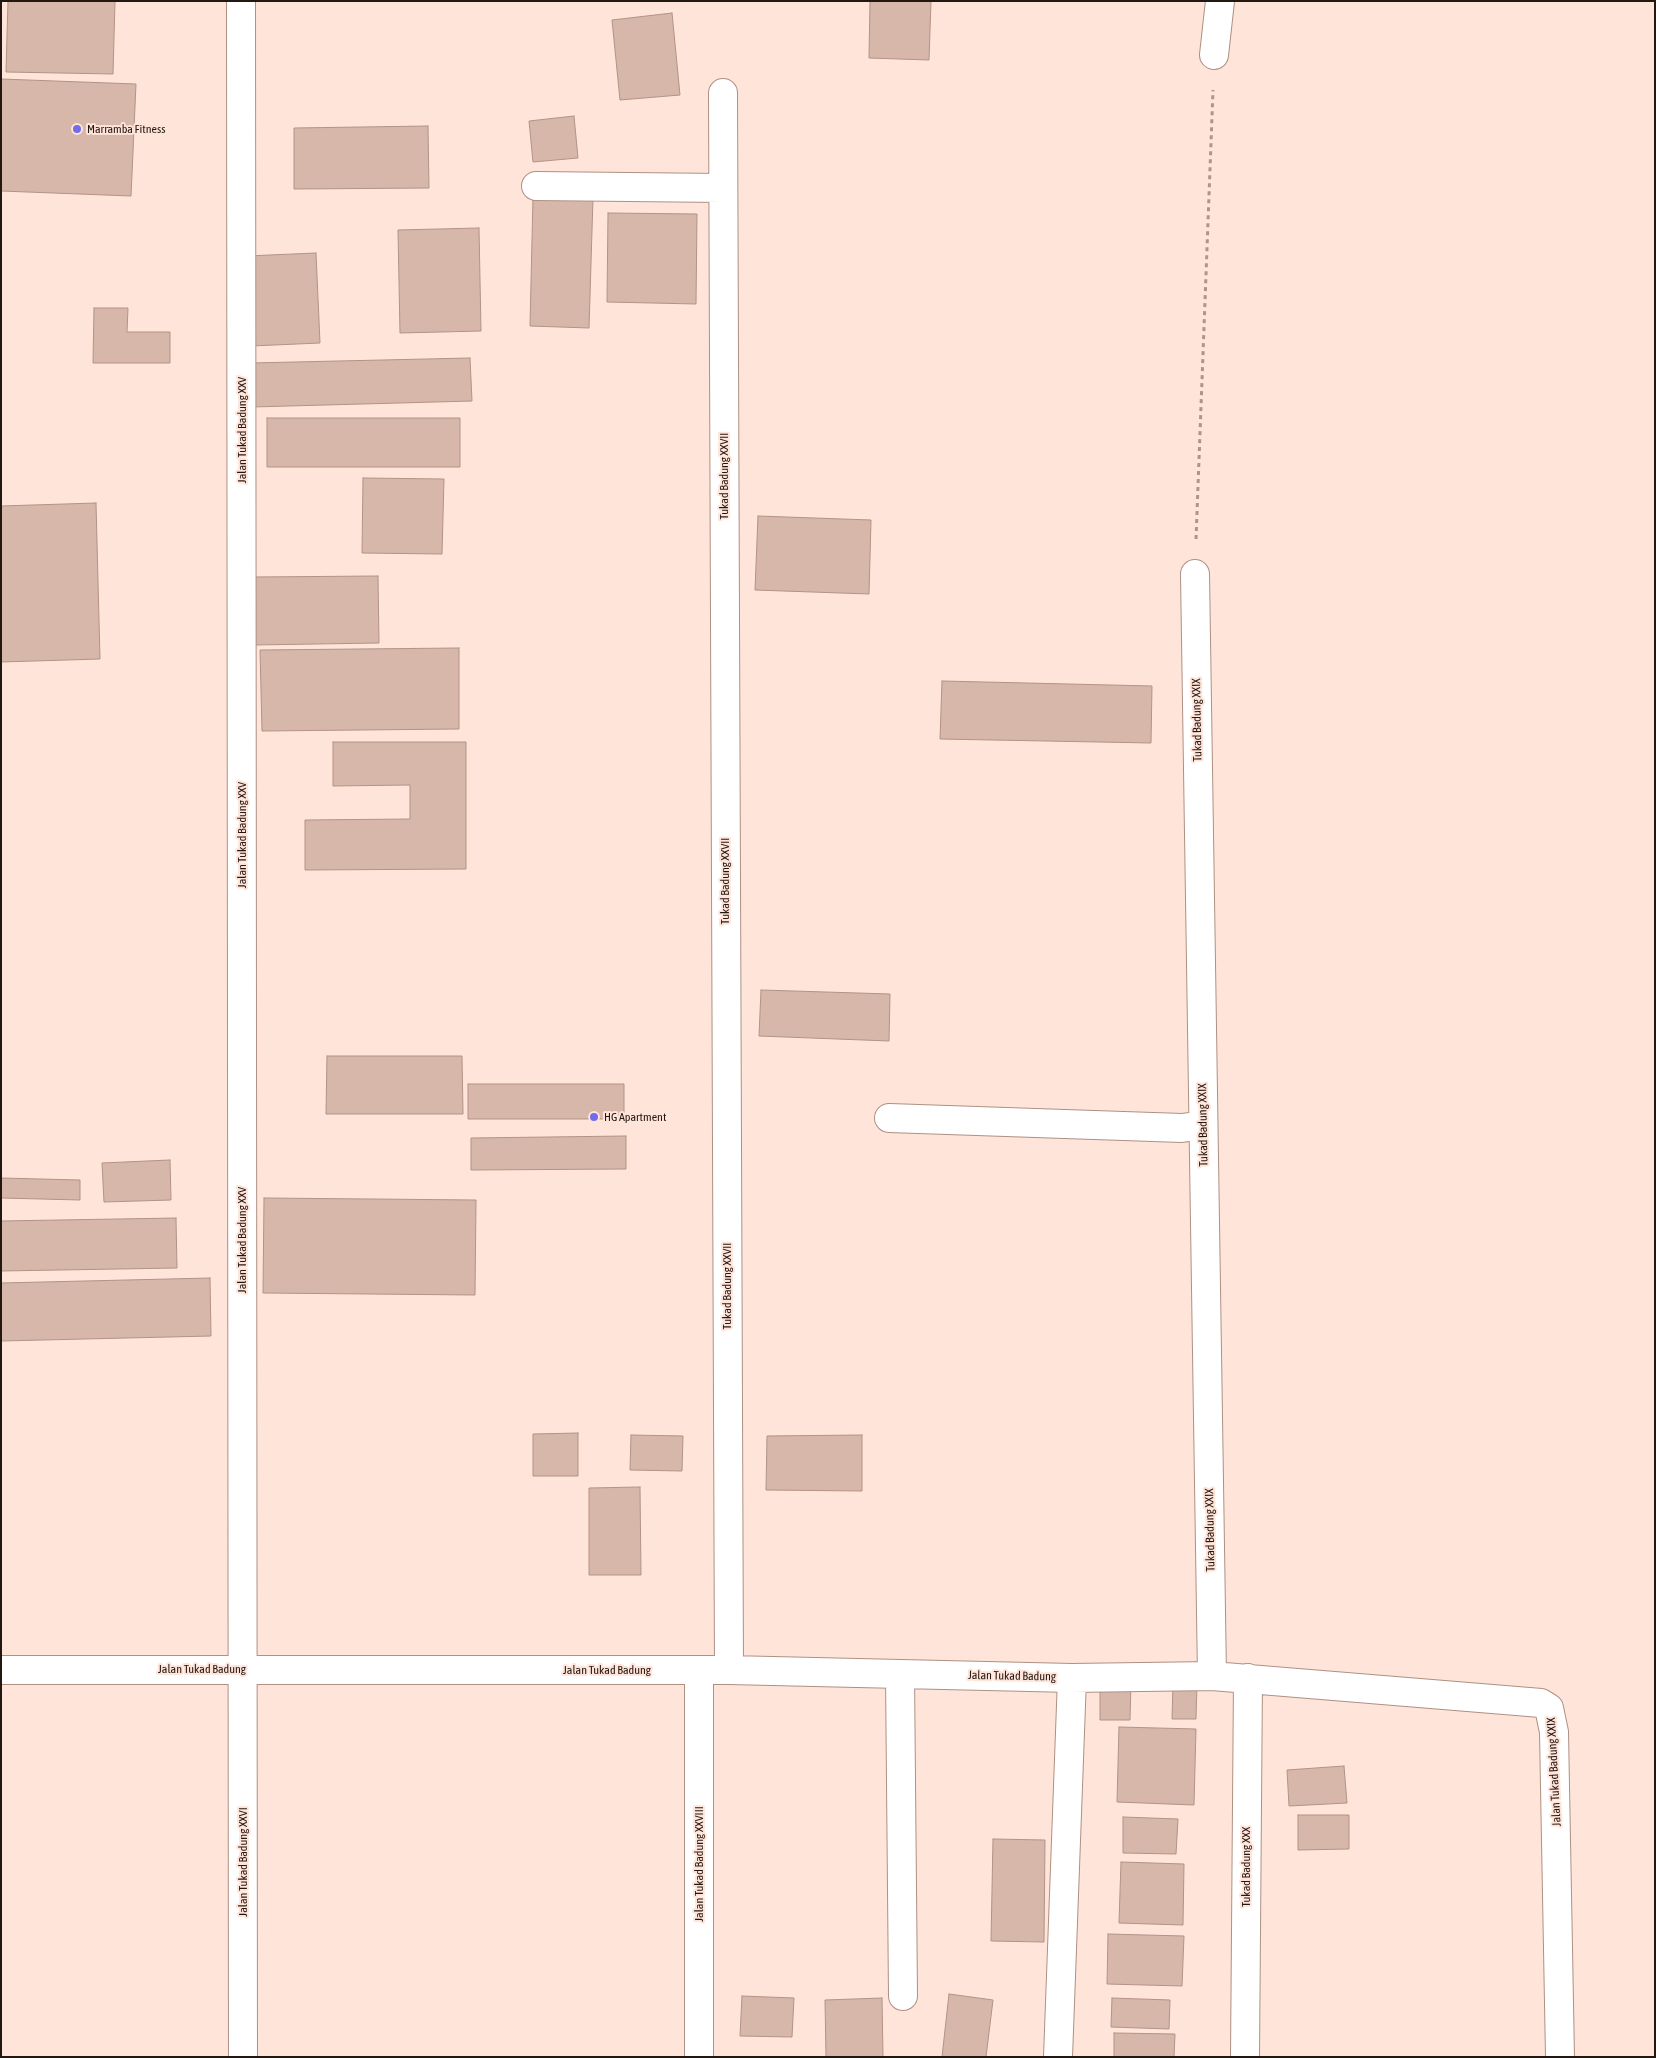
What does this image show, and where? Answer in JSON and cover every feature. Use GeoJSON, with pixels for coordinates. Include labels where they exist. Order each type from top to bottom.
{"type":"FeatureCollection","features":[{"type":"Feature","properties":{"kind":"street","name":"Jalan Tukad Badung XXV"},"geometry":{"type":"LineString","coordinates":[[241,1],[243,1668]]}},
{"type":"Feature","properties":{"kind":"street"},"geometry":{"type":"LineString","coordinates":[[1214,55],[1220,1]]}},
{"type":"Feature","properties":{"kind":"street","name":"Tukad Badung XXVII"},"geometry":{"type":"LineString","coordinates":[[723,93],[729,1670]]}},
{"type":"Feature","properties":{"kind":"street"},"geometry":{"type":"LineString","coordinates":[[536,186],[722,188]]}},
{"type":"Feature","properties":{"kind":"street","name":"Tukad Badung XXIX"},"geometry":{"type":"LineString","coordinates":[[1195,574],[1212,1676]]}},
{"type":"Feature","properties":{"kind":"street"},"geometry":{"type":"LineString","coordinates":[[889,1118],[1182,1128],[1203,1124]]}},
{"type":"Feature","properties":{"kind":"street","name":"Jalan Tukad Badung"},"geometry":{"type":"LineString","coordinates":[[1,1670],[243,1668],[729,1670],[1072,1678],[1212,1676]]}},
{"type":"Feature","properties":{"kind":"street","name":"Jalan Tukad Badung XXVI"},"geometry":{"type":"LineString","coordinates":[[243,1668],[243,2057]]}},
{"type":"Feature","properties":{"kind":"street","name":"Jalan Tukad Badung XXVIII"},"geometry":{"type":"LineString","coordinates":[[699,1670],[699,2057]]}},
{"type":"Feature","properties":{"kind":"street"},"geometry":{"type":"LineString","coordinates":[[900,1674],[903,1996]]}},
{"type":"Feature","properties":{"kind":"street","name":"Jalan Tukad Badung XXIX"},"geometry":{"type":"LineString","coordinates":[[1212,1676],[1546,1704],[1553,1720],[1555,1756],[1560,2057]]}},
{"type":"Feature","properties":{"kind":"street"},"geometry":{"type":"LineString","coordinates":[[1058,2057],[1072,1678]]}},
{"type":"Feature","properties":{"kind":"street","name":"Tukad Badung XXX"},"geometry":{"type":"LineString","coordinates":[[1245,2057],[1248,1678]]}},
{"type":"Feature","properties":{"kind":"path"},"geometry":{"type":"LineString","coordinates":[[1195,574],[1214,55]]}},
{"type":"Feature","properties":{"kind":"building"},"geometry":{"type":"Polygon","coordinates":[[[8,1],[115,1],[113,74],[6,72],[8,1]]]}},
{"type":"Feature","properties":{"kind":"building"},"geometry":{"type":"Polygon","coordinates":[[[870,1],[931,1],[929,60],[869,58],[870,1]]]}},
{"type":"Feature","properties":{"kind":"building"},"geometry":{"type":"Polygon","coordinates":[[[672,13],[680,95],[620,100],[612,20],[672,13]]]}},
{"type":"Feature","properties":{"kind":"building"},"geometry":{"type":"Polygon","coordinates":[[[1,79],[136,84],[131,196],[1,191],[1,79]]]}},
{"type":"Feature","properties":{"kind":"building"},"geometry":{"type":"Polygon","coordinates":[[[574,116],[578,158],[533,162],[529,121],[574,116]]]}},
{"type":"Feature","properties":{"kind":"building"},"geometry":{"type":"Polygon","coordinates":[[[428,126],[429,188],[294,189],[294,128],[428,126]]]}},
{"type":"Feature","properties":{"kind":"building"},"geometry":{"type":"Polygon","coordinates":[[[533,197],[593,198],[589,328],[530,326],[533,197]]]}},
{"type":"Feature","properties":{"kind":"building"},"geometry":{"type":"Polygon","coordinates":[[[608,213],[697,214],[696,304],[607,302],[608,213]]]}},
{"type":"Feature","properties":{"kind":"building"},"geometry":{"type":"Polygon","coordinates":[[[479,228],[481,331],[400,333],[398,230],[479,228]]]}},
{"type":"Feature","properties":{"kind":"building"},"geometry":{"type":"Polygon","coordinates":[[[316,253],[320,343],[251,346],[247,256],[316,253]]]}},
{"type":"Feature","properties":{"kind":"building"},"geometry":{"type":"Polygon","coordinates":[[[94,308],[128,308],[127,332],[170,332],[170,363],[93,363],[94,308]]]}},
{"type":"Feature","properties":{"kind":"building"},"geometry":{"type":"Polygon","coordinates":[[[470,358],[472,401],[252,407],[251,363],[470,358]]]}},
{"type":"Feature","properties":{"kind":"building"},"geometry":{"type":"Polygon","coordinates":[[[267,418],[460,418],[460,467],[267,467],[267,418]]]}},
{"type":"Feature","properties":{"kind":"building"},"geometry":{"type":"Polygon","coordinates":[[[363,478],[444,479],[442,554],[362,553],[363,478]]]}},
{"type":"Feature","properties":{"kind":"building"},"geometry":{"type":"Polygon","coordinates":[[[96,503],[100,659],[1,662],[1,506],[96,503]]]}},
{"type":"Feature","properties":{"kind":"building"},"geometry":{"type":"Polygon","coordinates":[[[758,516],[871,520],[869,594],[755,590],[758,516]]]}},
{"type":"Feature","properties":{"kind":"building"},"geometry":{"type":"Polygon","coordinates":[[[378,576],[379,643],[253,645],[253,577],[378,576]]]}},
{"type":"Feature","properties":{"kind":"building"},"geometry":{"type":"Polygon","coordinates":[[[459,648],[459,729],[262,731],[260,650],[459,648]]]}},
{"type":"Feature","properties":{"kind":"building"},"geometry":{"type":"Polygon","coordinates":[[[942,681],[1152,686],[1151,743],[940,739],[942,681]]]}},
{"type":"Feature","properties":{"kind":"building"},"geometry":{"type":"Polygon","coordinates":[[[333,742],[466,742],[466,869],[305,870],[305,820],[410,819],[410,785],[333,786],[333,742]]]}},
{"type":"Feature","properties":{"kind":"building"},"geometry":{"type":"Polygon","coordinates":[[[761,990],[890,994],[889,1041],[759,1036],[761,990]]]}},
{"type":"Feature","properties":{"kind":"building"},"geometry":{"type":"Polygon","coordinates":[[[327,1056],[462,1056],[463,1114],[326,1114],[327,1056]]]}},
{"type":"Feature","properties":{"kind":"building"},"geometry":{"type":"Polygon","coordinates":[[[468,1084],[624,1084],[624,1119],[468,1119],[468,1084]]]}},
{"type":"Feature","properties":{"kind":"building"},"geometry":{"type":"Polygon","coordinates":[[[626,1136],[626,1169],[471,1170],[471,1138],[626,1136]]]}},
{"type":"Feature","properties":{"kind":"building"},"geometry":{"type":"Polygon","coordinates":[[[170,1160],[171,1200],[104,1202],[102,1163],[170,1160]]]}},
{"type":"Feature","properties":{"kind":"building"},"geometry":{"type":"Polygon","coordinates":[[[1,1178],[80,1180],[80,1200],[1,1198],[1,1178]]]}},
{"type":"Feature","properties":{"kind":"building"},"geometry":{"type":"Polygon","coordinates":[[[264,1198],[476,1200],[475,1295],[263,1293],[264,1198]]]}},
{"type":"Feature","properties":{"kind":"building"},"geometry":{"type":"Polygon","coordinates":[[[176,1218],[177,1268],[1,1271],[1,1221],[176,1218]]]}},
{"type":"Feature","properties":{"kind":"building"},"geometry":{"type":"Polygon","coordinates":[[[210,1278],[211,1336],[1,1341],[1,1283],[210,1278]]]}},
{"type":"Feature","properties":{"kind":"building"},"geometry":{"type":"Polygon","coordinates":[[[578,1433],[578,1476],[533,1476],[533,1434],[578,1433]]]}},
{"type":"Feature","properties":{"kind":"building"},"geometry":{"type":"Polygon","coordinates":[[[631,1435],[683,1436],[682,1471],[630,1470],[631,1435]]]}},
{"type":"Feature","properties":{"kind":"building"},"geometry":{"type":"Polygon","coordinates":[[[862,1435],[862,1491],[766,1490],[767,1436],[862,1435]]]}},
{"type":"Feature","properties":{"kind":"building"},"geometry":{"type":"Polygon","coordinates":[[[640,1487],[641,1575],[589,1575],[589,1488],[640,1487]]]}},
{"type":"Feature","properties":{"kind":"building"},"geometry":{"type":"Polygon","coordinates":[[[1100,1681],[1131,1682],[1130,1720],[1100,1720],[1100,1681]]]}},
{"type":"Feature","properties":{"kind":"building"},"geometry":{"type":"Polygon","coordinates":[[[1173,1682],[1197,1683],[1196,1719],[1172,1719],[1173,1682]]]}},
{"type":"Feature","properties":{"kind":"building"},"geometry":{"type":"Polygon","coordinates":[[[1119,1727],[1196,1729],[1194,1805],[1117,1802],[1119,1727]]]}},
{"type":"Feature","properties":{"kind":"building"},"geometry":{"type":"Polygon","coordinates":[[[1344,1766],[1347,1803],[1289,1806],[1287,1770],[1344,1766]]]}},
{"type":"Feature","properties":{"kind":"building"},"geometry":{"type":"Polygon","coordinates":[[[1298,1815],[1349,1815],[1349,1849],[1298,1850],[1298,1815]]]}},
{"type":"Feature","properties":{"kind":"building"},"geometry":{"type":"Polygon","coordinates":[[[1123,1817],[1178,1819],[1176,1854],[1123,1853],[1123,1817]]]}},
{"type":"Feature","properties":{"kind":"building"},"geometry":{"type":"Polygon","coordinates":[[[993,1839],[1045,1840],[1044,1942],[991,1941],[993,1839]]]}},
{"type":"Feature","properties":{"kind":"building"},"geometry":{"type":"Polygon","coordinates":[[[1121,1862],[1184,1864],[1183,1925],[1119,1923],[1121,1862]]]}},
{"type":"Feature","properties":{"kind":"building"},"geometry":{"type":"Polygon","coordinates":[[[1108,1934],[1184,1936],[1182,1986],[1107,1984],[1108,1934]]]}},
{"type":"Feature","properties":{"kind":"building"},"geometry":{"type":"Polygon","coordinates":[[[949,1994],[993,2000],[986,2057],[942,2057],[949,1994]]]}},
{"type":"Feature","properties":{"kind":"building"},"geometry":{"type":"Polygon","coordinates":[[[742,1996],[794,1998],[792,2037],[740,2036],[742,1996]]]}},
{"type":"Feature","properties":{"kind":"building"},"geometry":{"type":"Polygon","coordinates":[[[882,1998],[883,2057],[826,2057],[825,2000],[882,1998]]]}},
{"type":"Feature","properties":{"kind":"building"},"geometry":{"type":"Polygon","coordinates":[[[1112,1998],[1170,2000],[1169,2029],[1111,2027],[1112,1998]]]}},
{"type":"Feature","properties":{"kind":"building"},"geometry":{"type":"Polygon","coordinates":[[[1114,2033],[1175,2034],[1174,2057],[1114,2057],[1114,2033]]]}},
{"type":"Feature","properties":{"kind":"place","name":"Marramba Fitness"},"geometry":{"type":"Point","coordinates":[77,129]}},
{"type":"Feature","properties":{"kind":"place","name":"HG Apartment"},"geometry":{"type":"Point","coordinates":[594,1117]}}]}
